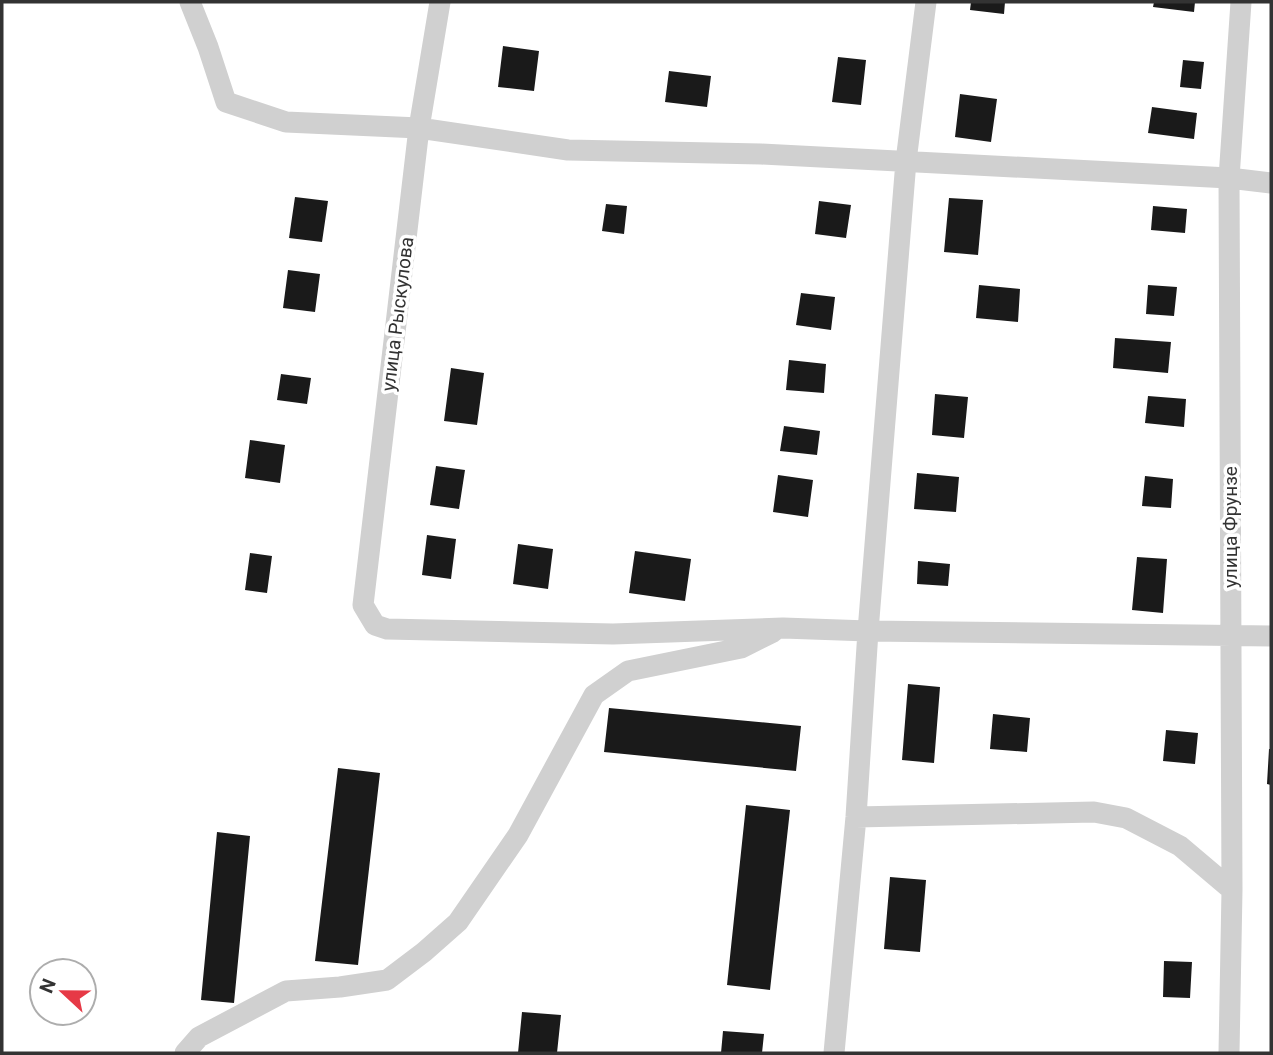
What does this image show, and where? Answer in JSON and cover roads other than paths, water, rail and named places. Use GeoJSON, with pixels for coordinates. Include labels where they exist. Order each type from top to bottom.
{"type":"FeatureCollection","features":[{"type":"Feature","properties":{"kind":"street"},"geometry":{"type":"LineString","coordinates":[[190,2],[226,102],[286,122],[419,128],[568,150],[761,154],[1229,178],[1271,183]]}},
{"type":"Feature","properties":{"kind":"street","name":"улица Рыскулова"},"geometry":{"type":"LineString","coordinates":[[440,2],[419,128],[363,605],[375,625],[387,629],[613,634],[783,628]]}},
{"type":"Feature","properties":{"kind":"street"},"geometry":{"type":"LineString","coordinates":[[834,1053],[856,817],[868,631],[906,161],[926,2]]}},
{"type":"Feature","properties":{"kind":"street","name":"улица Фрунзе"},"geometry":{"type":"LineString","coordinates":[[1229,1053],[1232,890],[1229,178],[1241,2]]}},
{"type":"Feature","properties":{"kind":"street"},"geometry":{"type":"LineString","coordinates":[[185,1053],[198,1037],[286,991],[387,980],[424,953],[458,922],[518,835],[594,695],[628,671],[741,648],[783,628],[1271,636]]}},
{"type":"Feature","properties":{"kind":"street"},"geometry":{"type":"LineString","coordinates":[[856,817],[1094,812],[1126,818],[1180,846],[1232,890]]}}]}
